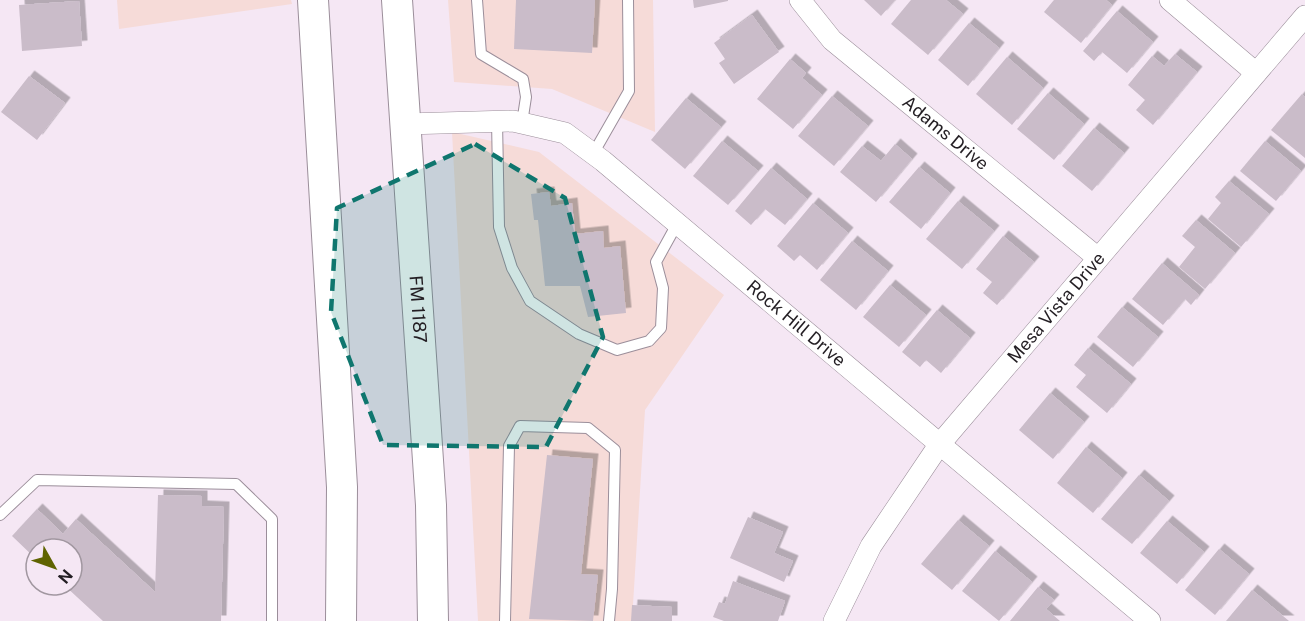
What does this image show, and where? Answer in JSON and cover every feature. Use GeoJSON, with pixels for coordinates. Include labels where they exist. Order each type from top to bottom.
{"type":"FeatureCollection","features":[{"type":"Feature","properties":{"kind":"main road"},"geometry":{"type":"LineString","coordinates":[[314,0],[342,487],[341,621]]}},
{"type":"Feature","properties":{"kind":"main road","name":"FM 1187"},"geometry":{"type":"LineString","coordinates":[[397,0],[431,504],[433,621]]}},
{"type":"Feature","properties":{"kind":"street","name":"Adams Drive"},"geometry":{"type":"LineString","coordinates":[[800,0],[832,40],[1098,258]]}},
{"type":"Feature","properties":{"kind":"street"},"geometry":{"type":"LineString","coordinates":[[1170,0],[1256,73]]}},
{"type":"Feature","properties":{"kind":"street","name":"Mesa Vista Drive"},"geometry":{"type":"LineString","coordinates":[[834,621],[871,546],[939,445],[1305,15]]}},
{"type":"Feature","properties":{"kind":"street","name":"Rock Hill Drive"},"geometry":{"type":"LineString","coordinates":[[406,124],[522,123],[565,133],[677,224],[1150,621]]}},
{"type":"Feature","properties":{"kind":"lane"},"geometry":{"type":"LineString","coordinates":[[477,0],[481,54],[523,79],[526,97],[522,123]]}},
{"type":"Feature","properties":{"kind":"lane"},"geometry":{"type":"LineString","coordinates":[[593,154],[629,91],[628,0]]}},
{"type":"Feature","properties":{"kind":"lane"},"geometry":{"type":"LineString","coordinates":[[497,122],[499,227],[512,268],[530,301],[579,334],[617,350],[650,341],[662,328],[663,288],[656,262],[677,224]]}},
{"type":"Feature","properties":{"kind":"lane"},"geometry":{"type":"LineString","coordinates":[[505,621],[509,446],[520,426],[588,428],[615,450],[612,590],[609,621]]}},
{"type":"Feature","properties":{"kind":"lane"},"geometry":{"type":"LineString","coordinates":[[0,515],[37,480],[236,484],[272,519],[272,621]]}},
{"type":"Feature","properties":{"kind":"highlighted area"},"geometry":{"type":"Polygon","coordinates":[[[475,144],[565,198],[603,337],[546,447],[383,445],[331,312],[337,208],[475,144]]]}},
{"type":"Feature","properties":{"kind":"shaded area"},"geometry":{"type":"Polygon","coordinates":[[[117,0],[291,0],[292,4],[119,29],[117,0]]]}},
{"type":"Feature","properties":{"kind":"shaded area"},"geometry":{"type":"Polygon","coordinates":[[[448,0],[653,0],[655,132],[552,89],[454,82],[448,0]]]}},
{"type":"Feature","properties":{"kind":"shaded area"},"geometry":{"type":"Polygon","coordinates":[[[452,132],[539,152],[724,295],[645,410],[632,621],[478,621],[452,132]]]}},
{"type":"Feature","properties":{"kind":"building"},"geometry":{"type":"Polygon","coordinates":[[[516,0],[595,0],[592,53],[514,49],[516,0]]]}},
{"type":"Feature","properties":{"kind":"building"},"geometry":{"type":"Polygon","coordinates":[[[693,0],[728,0],[728,1],[694,8],[693,0]]]}},
{"type":"Feature","properties":{"kind":"building"},"geometry":{"type":"Polygon","coordinates":[[[864,0],[895,0],[881,16],[864,0]]]}},
{"type":"Feature","properties":{"kind":"building"},"geometry":{"type":"Polygon","coordinates":[[[911,0],[946,0],[963,14],[928,55],[891,24],[911,0]]]}},
{"type":"Feature","properties":{"kind":"building"},"geometry":{"type":"Polygon","coordinates":[[[1054,0],[1106,0],[1112,5],[1081,43],[1044,12],[1054,0]]]}},
{"type":"Feature","properties":{"kind":"building"},"geometry":{"type":"Polygon","coordinates":[[[79,1],[82,46],[22,51],[19,5],[79,1]]]}},
{"type":"Feature","properties":{"kind":"building"},"geometry":{"type":"Polygon","coordinates":[[[1117,11],[1153,42],[1127,73],[1102,52],[1094,61],[1083,51],[1117,11]]]}},
{"type":"Feature","properties":{"kind":"building"},"geometry":{"type":"Polygon","coordinates":[[[752,15],[779,52],[734,84],[719,63],[725,59],[714,43],[752,15]]]}},
{"type":"Feature","properties":{"kind":"building"},"geometry":{"type":"Polygon","coordinates":[[[969,23],[999,48],[968,86],[938,60],[969,23]]]}},
{"type":"Feature","properties":{"kind":"building"},"geometry":{"type":"Polygon","coordinates":[[[1175,54],[1197,72],[1153,125],[1136,110],[1145,100],[1128,85],[1152,56],[1164,66],[1175,54]]]}},
{"type":"Feature","properties":{"kind":"building"},"geometry":{"type":"Polygon","coordinates":[[[1007,57],[1043,88],[1012,125],[976,94],[1007,57]]]}},
{"type":"Feature","properties":{"kind":"building"},"geometry":{"type":"Polygon","coordinates":[[[790,59],[806,73],[802,78],[822,95],[793,129],[757,99],[790,59]]]}},
{"type":"Feature","properties":{"kind":"building"},"geometry":{"type":"Polygon","coordinates":[[[29,76],[65,103],[37,140],[1,112],[29,76]]]}},
{"type":"Feature","properties":{"kind":"building"},"geometry":{"type":"Polygon","coordinates":[[[1048,93],[1084,124],[1054,160],[1017,129],[1048,93]]]}},
{"type":"Feature","properties":{"kind":"building"},"geometry":{"type":"Polygon","coordinates":[[[1302,94],[1305,97],[1305,158],[1271,130],[1302,94]]]}},
{"type":"Feature","properties":{"kind":"building"},"geometry":{"type":"Polygon","coordinates":[[[832,96],[868,126],[834,166],[798,136],[832,96]]]}},
{"type":"Feature","properties":{"kind":"building"},"geometry":{"type":"Polygon","coordinates":[[[686,98],[721,127],[685,169],[651,140],[686,98]]]}},
{"type":"Feature","properties":{"kind":"building"},"geometry":{"type":"Polygon","coordinates":[[[1094,128],[1124,153],[1092,191],[1062,166],[1094,128]]]}},
{"type":"Feature","properties":{"kind":"building"},"geometry":{"type":"Polygon","coordinates":[[[722,141],[758,171],[728,205],[693,176],[722,141]]]}},
{"type":"Feature","properties":{"kind":"building"},"geometry":{"type":"Polygon","coordinates":[[[1265,141],[1301,171],[1276,201],[1240,171],[1265,141]]]}},
{"type":"Feature","properties":{"kind":"building"},"geometry":{"type":"Polygon","coordinates":[[[895,144],[912,159],[876,202],[840,172],[862,146],[881,161],[895,144]]]}},
{"type":"Feature","properties":{"kind":"building"},"geometry":{"type":"Polygon","coordinates":[[[919,167],[950,193],[921,229],[889,202],[919,167]]]}},
{"type":"Feature","properties":{"kind":"building"},"geometry":{"type":"Polygon","coordinates":[[[771,168],[807,199],[785,225],[765,209],[751,225],[735,211],[771,168]]]}},
{"type":"Feature","properties":{"kind":"building"},"geometry":{"type":"Polygon","coordinates":[[[1229,181],[1269,214],[1241,247],[1208,219],[1221,203],[1215,197],[1229,181]]]}},
{"type":"Feature","properties":{"kind":"building"},"geometry":{"type":"Polygon","coordinates":[[[549,192],[551,206],[572,203],[575,234],[603,231],[604,248],[620,246],[626,313],[588,317],[580,286],[545,286],[538,220],[534,220],[531,194],[549,192]]]}},
{"type":"Feature","properties":{"kind":"building"},"geometry":{"type":"Polygon","coordinates":[[[958,201],[994,231],[962,269],[926,239],[958,201]]]}},
{"type":"Feature","properties":{"kind":"building"},"geometry":{"type":"Polygon","coordinates":[[[813,203],[848,233],[817,270],[800,255],[794,261],[777,246],[813,203]]]}},
{"type":"Feature","properties":{"kind":"building"},"geometry":{"type":"Polygon","coordinates":[[[1196,220],[1235,253],[1205,289],[1179,267],[1195,247],[1182,236],[1196,220]]]}},
{"type":"Feature","properties":{"kind":"building"},"geometry":{"type":"Polygon","coordinates":[[[1003,236],[1034,262],[997,305],[983,293],[992,282],[976,269],[1003,236]]]}},
{"type":"Feature","properties":{"kind":"building"},"geometry":{"type":"Polygon","coordinates":[[[852,241],[888,271],[856,310],[820,280],[852,241]]]}},
{"type":"Feature","properties":{"kind":"building"},"geometry":{"type":"Polygon","coordinates":[[[1162,263],[1199,295],[1191,305],[1185,299],[1163,325],[1132,299],[1162,263]]]}},
{"type":"Feature","properties":{"kind":"building"},"geometry":{"type":"Polygon","coordinates":[[[890,285],[926,315],[899,347],[863,317],[890,285]]]}},
{"type":"Feature","properties":{"kind":"building"},"geometry":{"type":"Polygon","coordinates":[[[1122,307],[1158,337],[1133,367],[1097,337],[1122,307]]]}},
{"type":"Feature","properties":{"kind":"building"},"geometry":{"type":"Polygon","coordinates":[[[937,310],[970,338],[941,373],[926,360],[920,367],[902,352],[937,310]]]}},
{"type":"Feature","properties":{"kind":"building"},"geometry":{"type":"Polygon","coordinates":[[[1088,348],[1131,384],[1107,413],[1076,387],[1086,375],[1074,365],[1088,348]]]}},
{"type":"Feature","properties":{"kind":"building"},"geometry":{"type":"Polygon","coordinates":[[[1050,393],[1084,422],[1053,459],[1019,430],[1050,393]]]}},
{"type":"Feature","properties":{"kind":"building"},"geometry":{"type":"Polygon","coordinates":[[[1086,447],[1122,478],[1093,513],[1057,483],[1086,447]]]}},
{"type":"Feature","properties":{"kind":"building"},"geometry":{"type":"Polygon","coordinates":[[[547,455],[593,459],[581,574],[598,575],[593,621],[529,619],[547,455]]]}},
{"type":"Feature","properties":{"kind":"building"},"geometry":{"type":"Polygon","coordinates":[[[1139,475],[1169,501],[1132,544],[1101,519],[1139,475]]]}},
{"type":"Feature","properties":{"kind":"building"},"geometry":{"type":"Polygon","coordinates":[[[158,495],[202,496],[202,506],[224,507],[221,621],[103,621],[77,597],[84,597],[84,537],[24,537],[24,548],[12,536],[37,509],[63,534],[76,519],[155,592],[158,495]]]}},
{"type":"Feature","properties":{"kind":"building"},"geometry":{"type":"Polygon","coordinates":[[[748,517],[783,532],[774,553],[793,561],[784,582],[730,558],[748,517]]]}},
{"type":"Feature","properties":{"kind":"building"},"geometry":{"type":"Polygon","coordinates":[[[958,520],[989,546],[952,590],[921,564],[958,520]]]}},
{"type":"Feature","properties":{"kind":"building"},"geometry":{"type":"Polygon","coordinates":[[[1167,521],[1204,552],[1177,584],[1140,553],[1167,521]]]}},
{"type":"Feature","properties":{"kind":"building"},"geometry":{"type":"Polygon","coordinates":[[[1219,549],[1249,574],[1215,615],[1185,590],[1219,549]]]}},
{"type":"Feature","properties":{"kind":"building"},"geometry":{"type":"Polygon","coordinates":[[[995,551],[1032,582],[999,621],[962,591],[995,551]]]}},
{"type":"Feature","properties":{"kind":"building"},"geometry":{"type":"Polygon","coordinates":[[[733,581],[785,601],[778,621],[724,621],[713,617],[719,602],[725,604],[733,581]]]}},
{"type":"Feature","properties":{"kind":"building"},"geometry":{"type":"Polygon","coordinates":[[[1038,587],[1054,600],[1046,609],[1060,621],[1010,621],[1038,587]]]}},
{"type":"Feature","properties":{"kind":"building"},"geometry":{"type":"Polygon","coordinates":[[[1252,590],[1289,621],[1226,621],[1252,590]]]}},
{"type":"Feature","properties":{"kind":"building"},"geometry":{"type":"Polygon","coordinates":[[[632,605],[672,607],[672,621],[631,621],[632,605]]]}}]}
